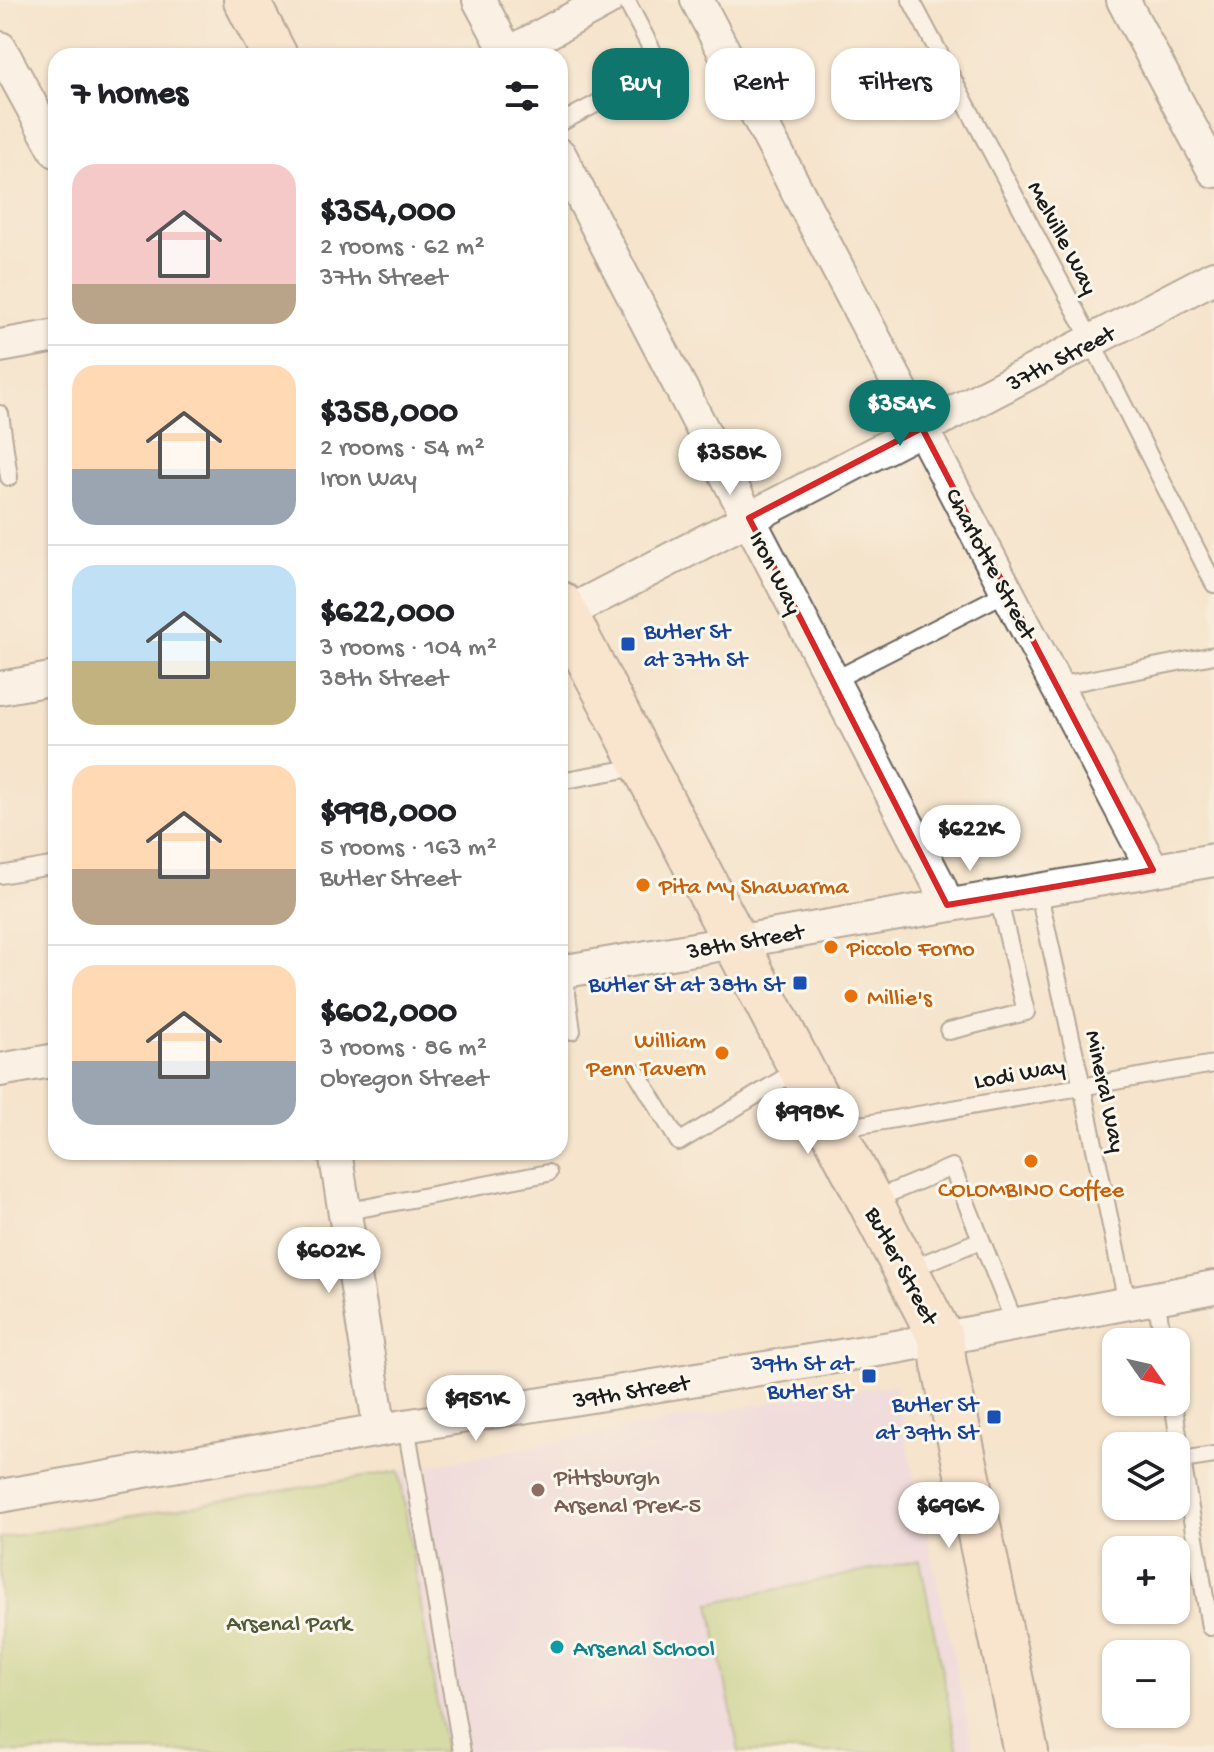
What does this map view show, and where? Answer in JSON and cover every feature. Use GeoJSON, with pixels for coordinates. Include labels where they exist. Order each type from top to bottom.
{"type":"FeatureCollection","features":[{"type":"Feature","properties":{"kind":"main road"},"geometry":{"type":"LineString","coordinates":[[246,0],[271,48]]}},
{"type":"Feature","properties":{"kind":"main road","name":"Butler Street"},"geometry":{"type":"LineString","coordinates":[[568,619],[941,1338],[1026,1752]]}},
{"type":"Feature","properties":{"kind":"street"},"geometry":{"type":"LineString","coordinates":[[479,0],[503,48]]}},
{"type":"Feature","properties":{"kind":"street"},"geometry":{"type":"LineString","coordinates":[[520,48],[607,0]]}},
{"type":"Feature","properties":{"kind":"street","name":"Charlotte Street"},"geometry":{"type":"LineString","coordinates":[[697,0],[1153,870]]}},
{"type":"Feature","properties":{"kind":"street"},"geometry":{"type":"LineString","coordinates":[[1123,0],[1214,171]]}},
{"type":"Feature","properties":{"kind":"street"},"geometry":{"type":"LineString","coordinates":[[4,67],[48,138]]}},
{"type":"Feature","properties":{"kind":"street","name":"Iron Way"},"geometry":{"type":"LineString","coordinates":[[568,170],[947,905]]}},
{"type":"Feature","properties":{"kind":"street","name":"37th Street"},"geometry":{"type":"LineString","coordinates":[[568,607],[749,518],[1214,277]]}},
{"type":"Feature","properties":{"kind":"street"},"geometry":{"type":"LineString","coordinates":[[0,346],[48,337]]}},
{"type":"Feature","properties":{"kind":"street"},"geometry":{"type":"LineString","coordinates":[[0,688],[48,679]]}},
{"type":"Feature","properties":{"kind":"street","name":"38th Street"},"geometry":{"type":"LineString","coordinates":[[568,971],[1214,860]]}},
{"type":"Feature","properties":{"kind":"street"},"geometry":{"type":"LineString","coordinates":[[0,1070],[48,1061]]}},
{"type":"Feature","properties":{"kind":"street"},"geometry":{"type":"LineString","coordinates":[[336,1160],[343,1212],[393,1428]]}},
{"type":"Feature","properties":{"kind":"street","name":"39th Street"},"geometry":{"type":"LineString","coordinates":[[0,1496],[393,1428],[896,1347],[1214,1287]]}},
{"type":"Feature","properties":{"kind":"lane"},"geometry":{"type":"LineString","coordinates":[[568,119],[662,69],[626,0]]}},
{"type":"Feature","properties":{"kind":"lane","name":"Melville Way"},"geometry":{"type":"LineString","coordinates":[[911,0],[1091,341],[1214,584]]}},
{"type":"Feature","properties":{"kind":"lane"},"geometry":{"type":"LineString","coordinates":[[0,414],[9,477]]}},
{"type":"Feature","properties":{"kind":"lane"},"geometry":{"type":"LineString","coordinates":[[832,681],[1007,592]]}},
{"type":"Feature","properties":{"kind":"lane"},"geometry":{"type":"LineString","coordinates":[[1057,686],[1214,655]]}},
{"type":"Feature","properties":{"kind":"lane"},"geometry":{"type":"LineString","coordinates":[[568,780],[644,766]]}},
{"type":"Feature","properties":{"kind":"lane"},"geometry":{"type":"LineString","coordinates":[[0,875],[48,866]]}},
{"type":"Feature","properties":{"kind":"lane","name":"Mineral Way"},"geometry":{"type":"LineString","coordinates":[[1038,890],[1082,1086],[1142,1300],[1156,1328]]}},
{"type":"Feature","properties":{"kind":"lane"},"geometry":{"type":"LineString","coordinates":[[949,1031],[1026,1012],[998,897]]}},
{"type":"Feature","properties":{"kind":"lane"},"geometry":{"type":"LineString","coordinates":[[568,1007],[572,1031]]}},
{"type":"Feature","properties":{"kind":"lane","name":"Lodi Way"},"geometry":{"type":"LineString","coordinates":[[833,1130],[1214,1064]]}},
{"type":"Feature","properties":{"kind":"lane"},"geometry":{"type":"LineString","coordinates":[[637,1073],[679,1142],[801,1068]]}},
{"type":"Feature","properties":{"kind":"lane"},"geometry":{"type":"LineString","coordinates":[[870,1201],[952,1167],[1015,1324]]}},
{"type":"Feature","properties":{"kind":"lane"},"geometry":{"type":"LineString","coordinates":[[343,1212],[548,1173]]}},
{"type":"Feature","properties":{"kind":"lane"},"geometry":{"type":"LineString","coordinates":[[906,1271],[981,1240]]}},
{"type":"Feature","properties":{"kind":"lane"},"geometry":{"type":"LineString","coordinates":[[393,1428],[462,1752]]}},
{"type":"Feature","properties":{"kind":"lane"},"geometry":{"type":"LineString","coordinates":[[1190,1459],[1214,1455]]}},
{"type":"Feature","properties":{"kind":"lane"},"geometry":{"type":"LineString","coordinates":[[1190,1508],[1210,1627],[1214,1626]]}},
{"type":"Feature","properties":{"kind":"highlighted area"},"geometry":{"type":"Polygon","coordinates":[[[922,428],[1153,870],[947,905],[749,518],[922,428]]]}},
{"type":"Feature","properties":{"kind":"shaded area"},"geometry":{"type":"Polygon","coordinates":[[[894,1385],[974,1752],[445,1752],[399,1471],[794,1398],[894,1385]]]}},
{"type":"Feature","properties":{"kind":"green space","name":"Arsenal Park"},"geometry":{"type":"Polygon","coordinates":[[[399,1471],[445,1752],[0,1752],[0,1538],[399,1471]]]}},
{"type":"Feature","properties":{"kind":"green space"},"geometry":{"type":"Polygon","coordinates":[[[920,1560],[958,1752],[739,1752],[710,1603],[920,1560]]]}},
{"type":"Feature","properties":{"kind":"place","name":"Butler St at 37th St"},"geometry":{"type":"Point","coordinates":[628,644]}},
{"type":"Feature","properties":{"kind":"place","name":"Pita My Shawarma"},"geometry":{"type":"Point","coordinates":[643,885]}},
{"type":"Feature","properties":{"kind":"place","name":"Piccolo Forno"},"geometry":{"type":"Point","coordinates":[831,947]}},
{"type":"Feature","properties":{"kind":"place","name":"Butler St at 38th St"},"geometry":{"type":"Point","coordinates":[800,983]}},
{"type":"Feature","properties":{"kind":"place","name":"Millie's"},"geometry":{"type":"Point","coordinates":[851,996]}},
{"type":"Feature","properties":{"kind":"place","name":"William Penn Tavern"},"geometry":{"type":"Point","coordinates":[722,1053]}},
{"type":"Feature","properties":{"kind":"place","name":"COLOMBINO Coffee"},"geometry":{"type":"Point","coordinates":[1031,1161]}},
{"type":"Feature","properties":{"kind":"place","name":"39th St at Butler St"},"geometry":{"type":"Point","coordinates":[869,1376]}},
{"type":"Feature","properties":{"kind":"place","name":"Butler St at 39th St"},"geometry":{"type":"Point","coordinates":[994,1417]}},
{"type":"Feature","properties":{"kind":"place","name":"Pittsburgh Arsenal PreK-5"},"geometry":{"type":"Point","coordinates":[538,1490]}},
{"type":"Feature","properties":{"kind":"place","name":"Arsenal School"},"geometry":{"type":"Point","coordinates":[557,1647]}}]}
